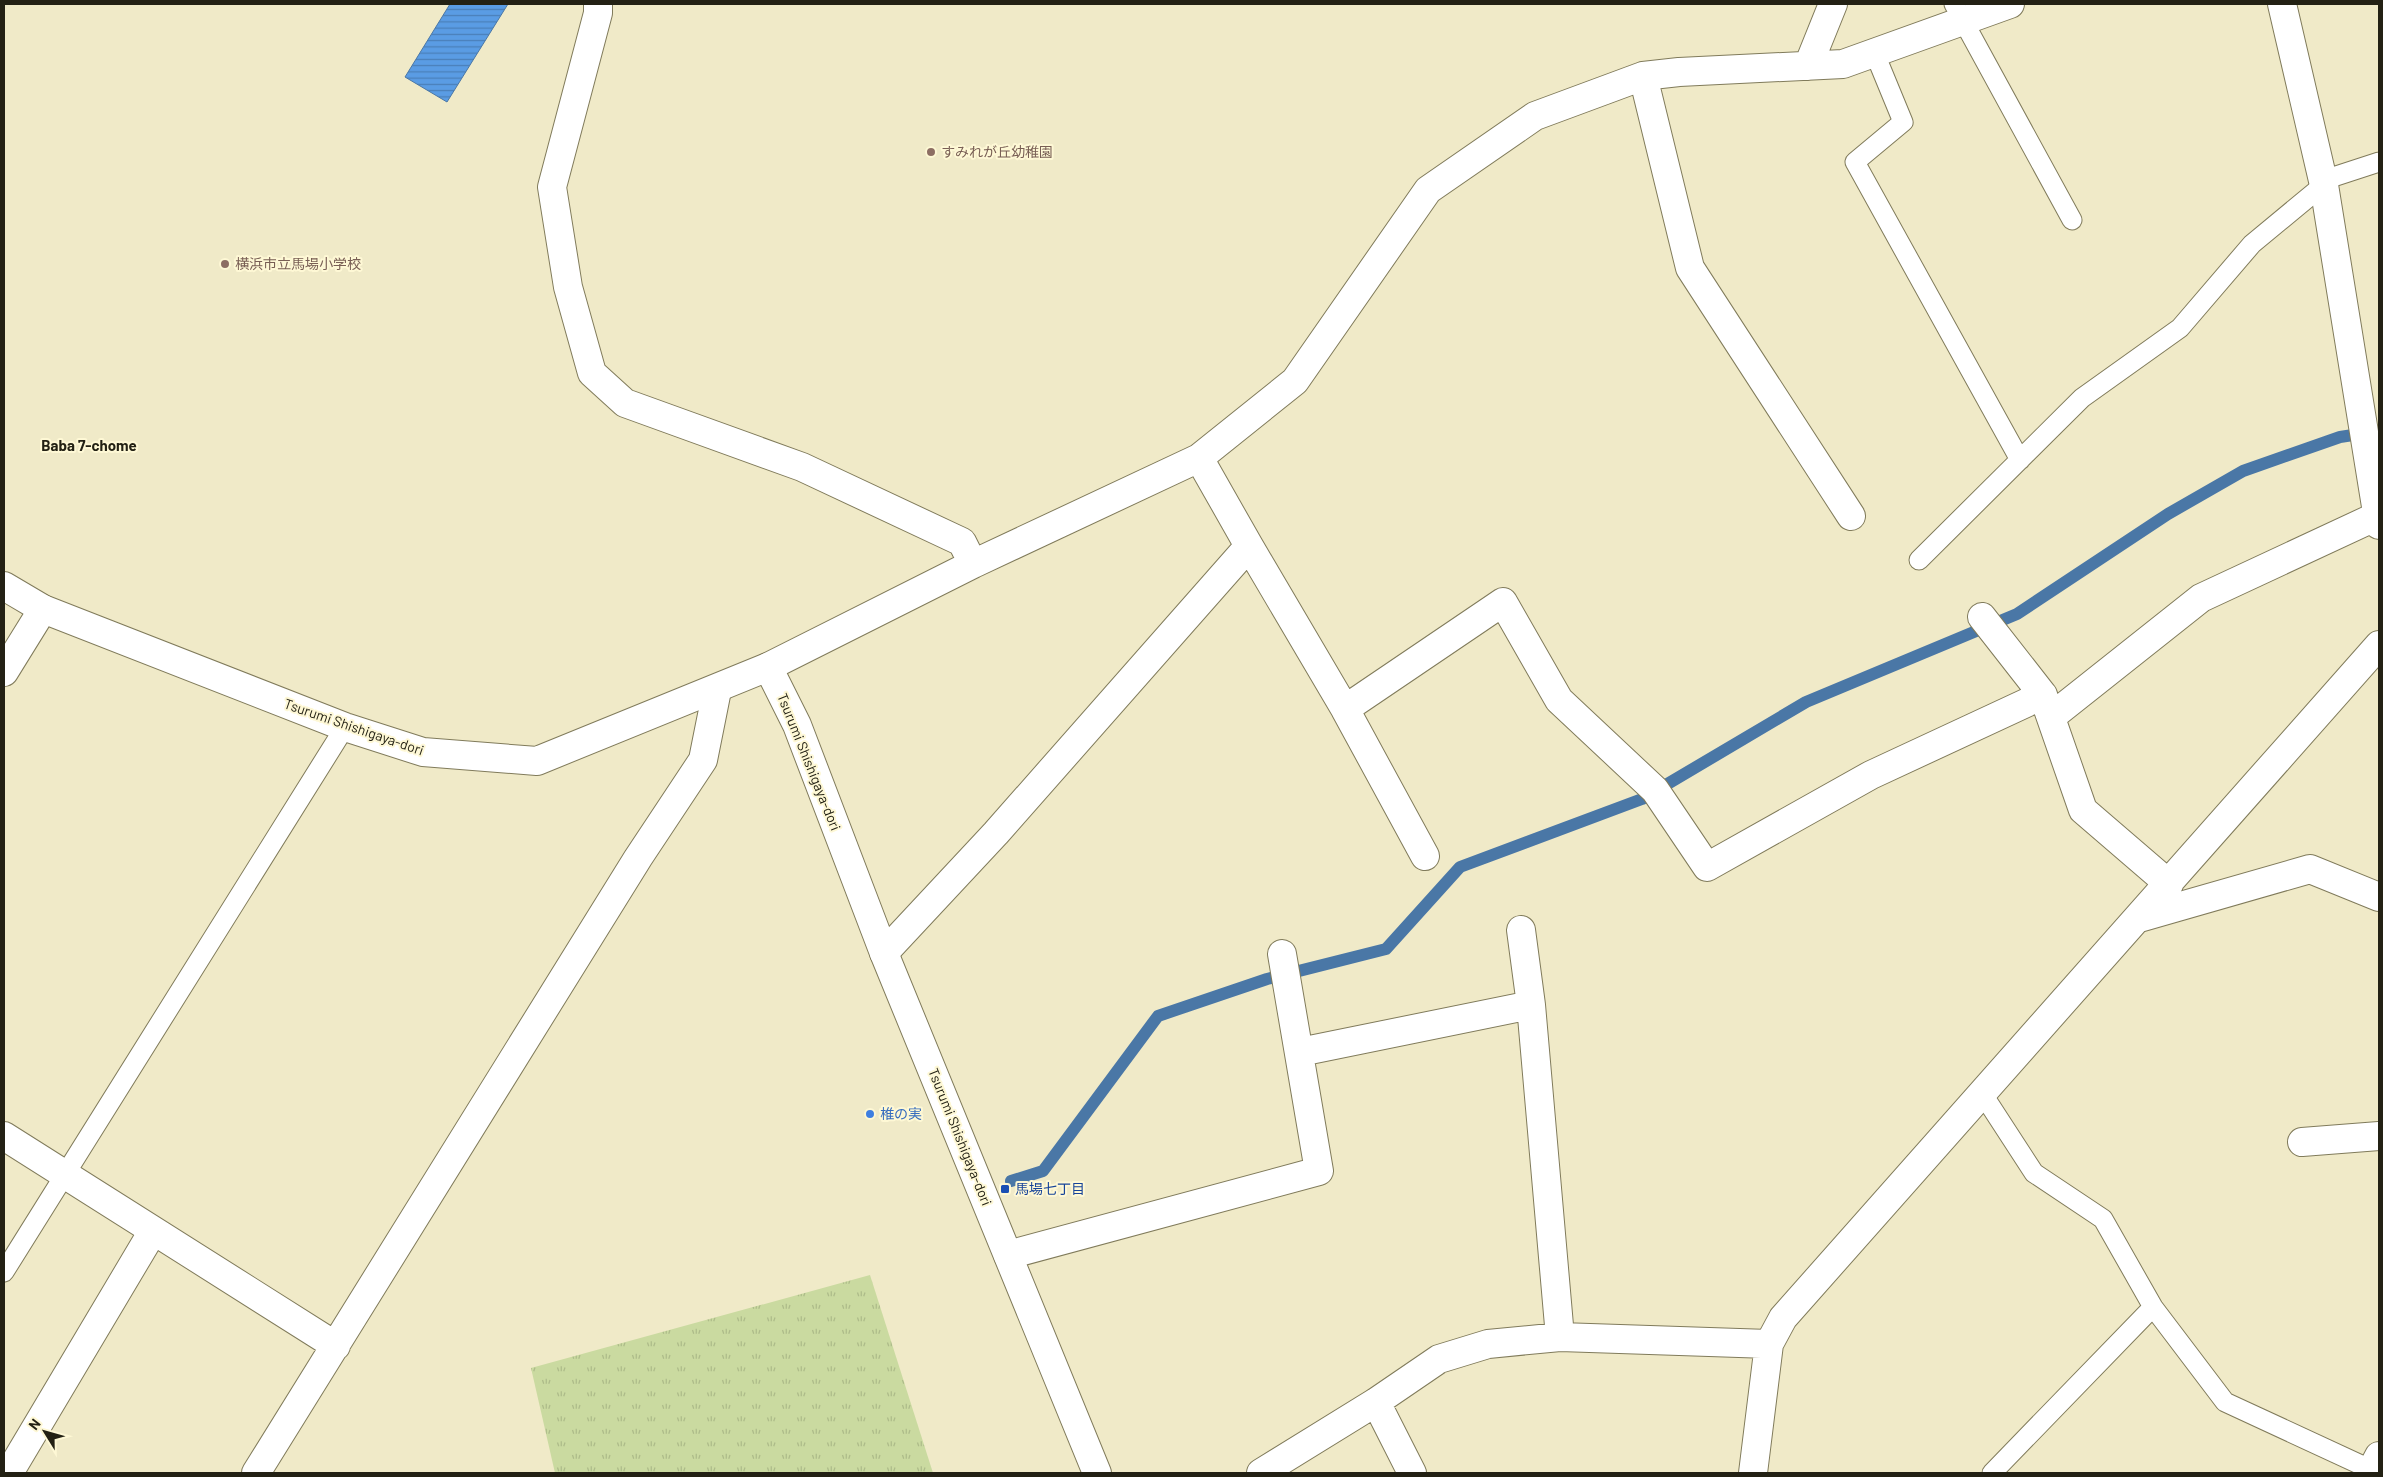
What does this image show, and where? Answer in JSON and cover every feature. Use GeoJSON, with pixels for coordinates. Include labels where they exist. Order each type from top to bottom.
{"type":"FeatureCollection","features":[{"type":"Feature","properties":{"kind":"street"},"geometry":{"type":"LineString","coordinates":[[598,4],[598,13],[552,187],[568,287],[592,372],[625,403],[802,467],[962,542],[973,564]]}},
{"type":"Feature","properties":{"kind":"street"},"geometry":{"type":"LineString","coordinates":[[1808,66],[1833,4]]}},
{"type":"Feature","properties":{"kind":"street"},"geometry":{"type":"LineString","coordinates":[[768,667],[973,564],[1199,458],[1295,381],[1428,190],[1535,116],[1643,76],[1679,72],[1843,64],[1875,54],[1960,12],[2010,4]]}},
{"type":"Feature","properties":{"kind":"street"},"geometry":{"type":"LineString","coordinates":[[1345,709],[1503,602],[1559,700],[1655,790],[1706,867],[1871,775],[2047,706],[2201,598],[2378,520],[2324,185],[2282,4]]}},
{"type":"Feature","properties":{"kind":"street"},"geometry":{"type":"LineString","coordinates":[[1643,76],[1690,268],[1851,516]]}},
{"type":"Feature","properties":{"kind":"street"},"geometry":{"type":"LineString","coordinates":[[1199,458],[1345,709],[1425,856]]}},
{"type":"Feature","properties":{"kind":"street"},"geometry":{"type":"LineString","coordinates":[[884,953],[996,833],[1249,546]]}},
{"type":"Feature","properties":{"kind":"street","name":"Tsurumi Shishigaya-dori"},"geometry":{"type":"LineString","coordinates":[[4,586],[43,609],[345,727],[423,752],[537,762],[717,690],[768,667],[797,725],[884,953],[1097,1473]]}},
{"type":"Feature","properties":{"kind":"street"},"geometry":{"type":"LineString","coordinates":[[4,672],[43,609]]}},
{"type":"Feature","properties":{"kind":"street"},"geometry":{"type":"LineString","coordinates":[[1982,618],[2047,706],[2082,810],[2169,884]]}},
{"type":"Feature","properties":{"kind":"street"},"geometry":{"type":"LineString","coordinates":[[1753,1473],[1769,1344],[1783,1318],[2379,645]]}},
{"type":"Feature","properties":{"kind":"street"},"geometry":{"type":"LineString","coordinates":[[256,1473],[638,858],[703,760],[717,690]]}},
{"type":"Feature","properties":{"kind":"street"},"geometry":{"type":"LineString","coordinates":[[2139,918],[2310,868],[2379,897]]}},
{"type":"Feature","properties":{"kind":"street"},"geometry":{"type":"LineString","coordinates":[[1522,930],[1531,1005],[1560,1337]]}},
{"type":"Feature","properties":{"kind":"street"},"geometry":{"type":"LineString","coordinates":[[1008,1255],[1319,1171],[1282,954]]}},
{"type":"Feature","properties":{"kind":"street"},"geometry":{"type":"LineString","coordinates":[[1300,1052],[1531,1005]]}},
{"type":"Feature","properties":{"kind":"street"},"geometry":{"type":"LineString","coordinates":[[4,1136],[336,1346]]}},
{"type":"Feature","properties":{"kind":"street"},"geometry":{"type":"LineString","coordinates":[[2302,1142],[2379,1136]]}},
{"type":"Feature","properties":{"kind":"street"},"geometry":{"type":"LineString","coordinates":[[9,1473],[153,1231]]}},
{"type":"Feature","properties":{"kind":"street"},"geometry":{"type":"LineString","coordinates":[[1261,1473],[1376,1402],[1439,1358],[1488,1344],[1560,1337],[1769,1344]]}},
{"type":"Feature","properties":{"kind":"street"},"geometry":{"type":"LineString","coordinates":[[1376,1402],[1412,1473]]}},
{"type":"Feature","properties":{"kind":"lane"},"geometry":{"type":"LineString","coordinates":[[1960,12],[2072,220]]}},
{"type":"Feature","properties":{"kind":"lane"},"geometry":{"type":"LineString","coordinates":[[1875,54],[1903,122],[1855,162],[2020,460]]}},
{"type":"Feature","properties":{"kind":"lane"},"geometry":{"type":"LineString","coordinates":[[1919,560],[2082,398],[2180,328],[2252,244],[2334,177],[2379,162]]}},
{"type":"Feature","properties":{"kind":"lane"},"geometry":{"type":"LineString","coordinates":[[4,1272],[345,727]]}},
{"type":"Feature","properties":{"kind":"lane"},"geometry":{"type":"LineString","coordinates":[[1982,1093],[2034,1173],[2103,1219],[2153,1307],[2225,1402],[2374,1466]]}},
{"type":"Feature","properties":{"kind":"lane"},"geometry":{"type":"LineString","coordinates":[[1992,1473],[2153,1307]]}},
{"type":"Feature","properties":{"kind":"green space"},"geometry":{"type":"Polygon","coordinates":[[[870,1275],[933,1473],[555,1473],[531,1368],[870,1275]]]}},
{"type":"Feature","properties":{"kind":"water"},"geometry":{"type":"Polygon","coordinates":[[[450,4],[508,4],[447,102],[405,77],[450,4]]]}},
{"type":"Feature","properties":{"kind":"waterway"},"geometry":{"type":"LineString","coordinates":[[1011,1181],[1043,1171],[1158,1016],[1267,979],[1386,949],[1460,867],[1642,799],[1806,702],[2017,614],[2168,514],[2243,471],[2340,437],[2379,431]]}},
{"type":"Feature","properties":{"kind":"place","name":"すみれが丘幼稚園"},"geometry":{"type":"Point","coordinates":[931,152]}},
{"type":"Feature","properties":{"kind":"place","name":"横浜市立馬場小学校"},"geometry":{"type":"Point","coordinates":[225,264]}},
{"type":"Feature","properties":{"kind":"place","name":"椎の実"},"geometry":{"type":"Point","coordinates":[870,1114]}},
{"type":"Feature","properties":{"kind":"place","name":"馬場七丁目"},"geometry":{"type":"Point","coordinates":[1005,1189]}},
{"type":"Feature","properties":{"kind":"district","name":"Baba 7-chome"},"geometry":{"type":"Point","coordinates":[89,446]}}]}
